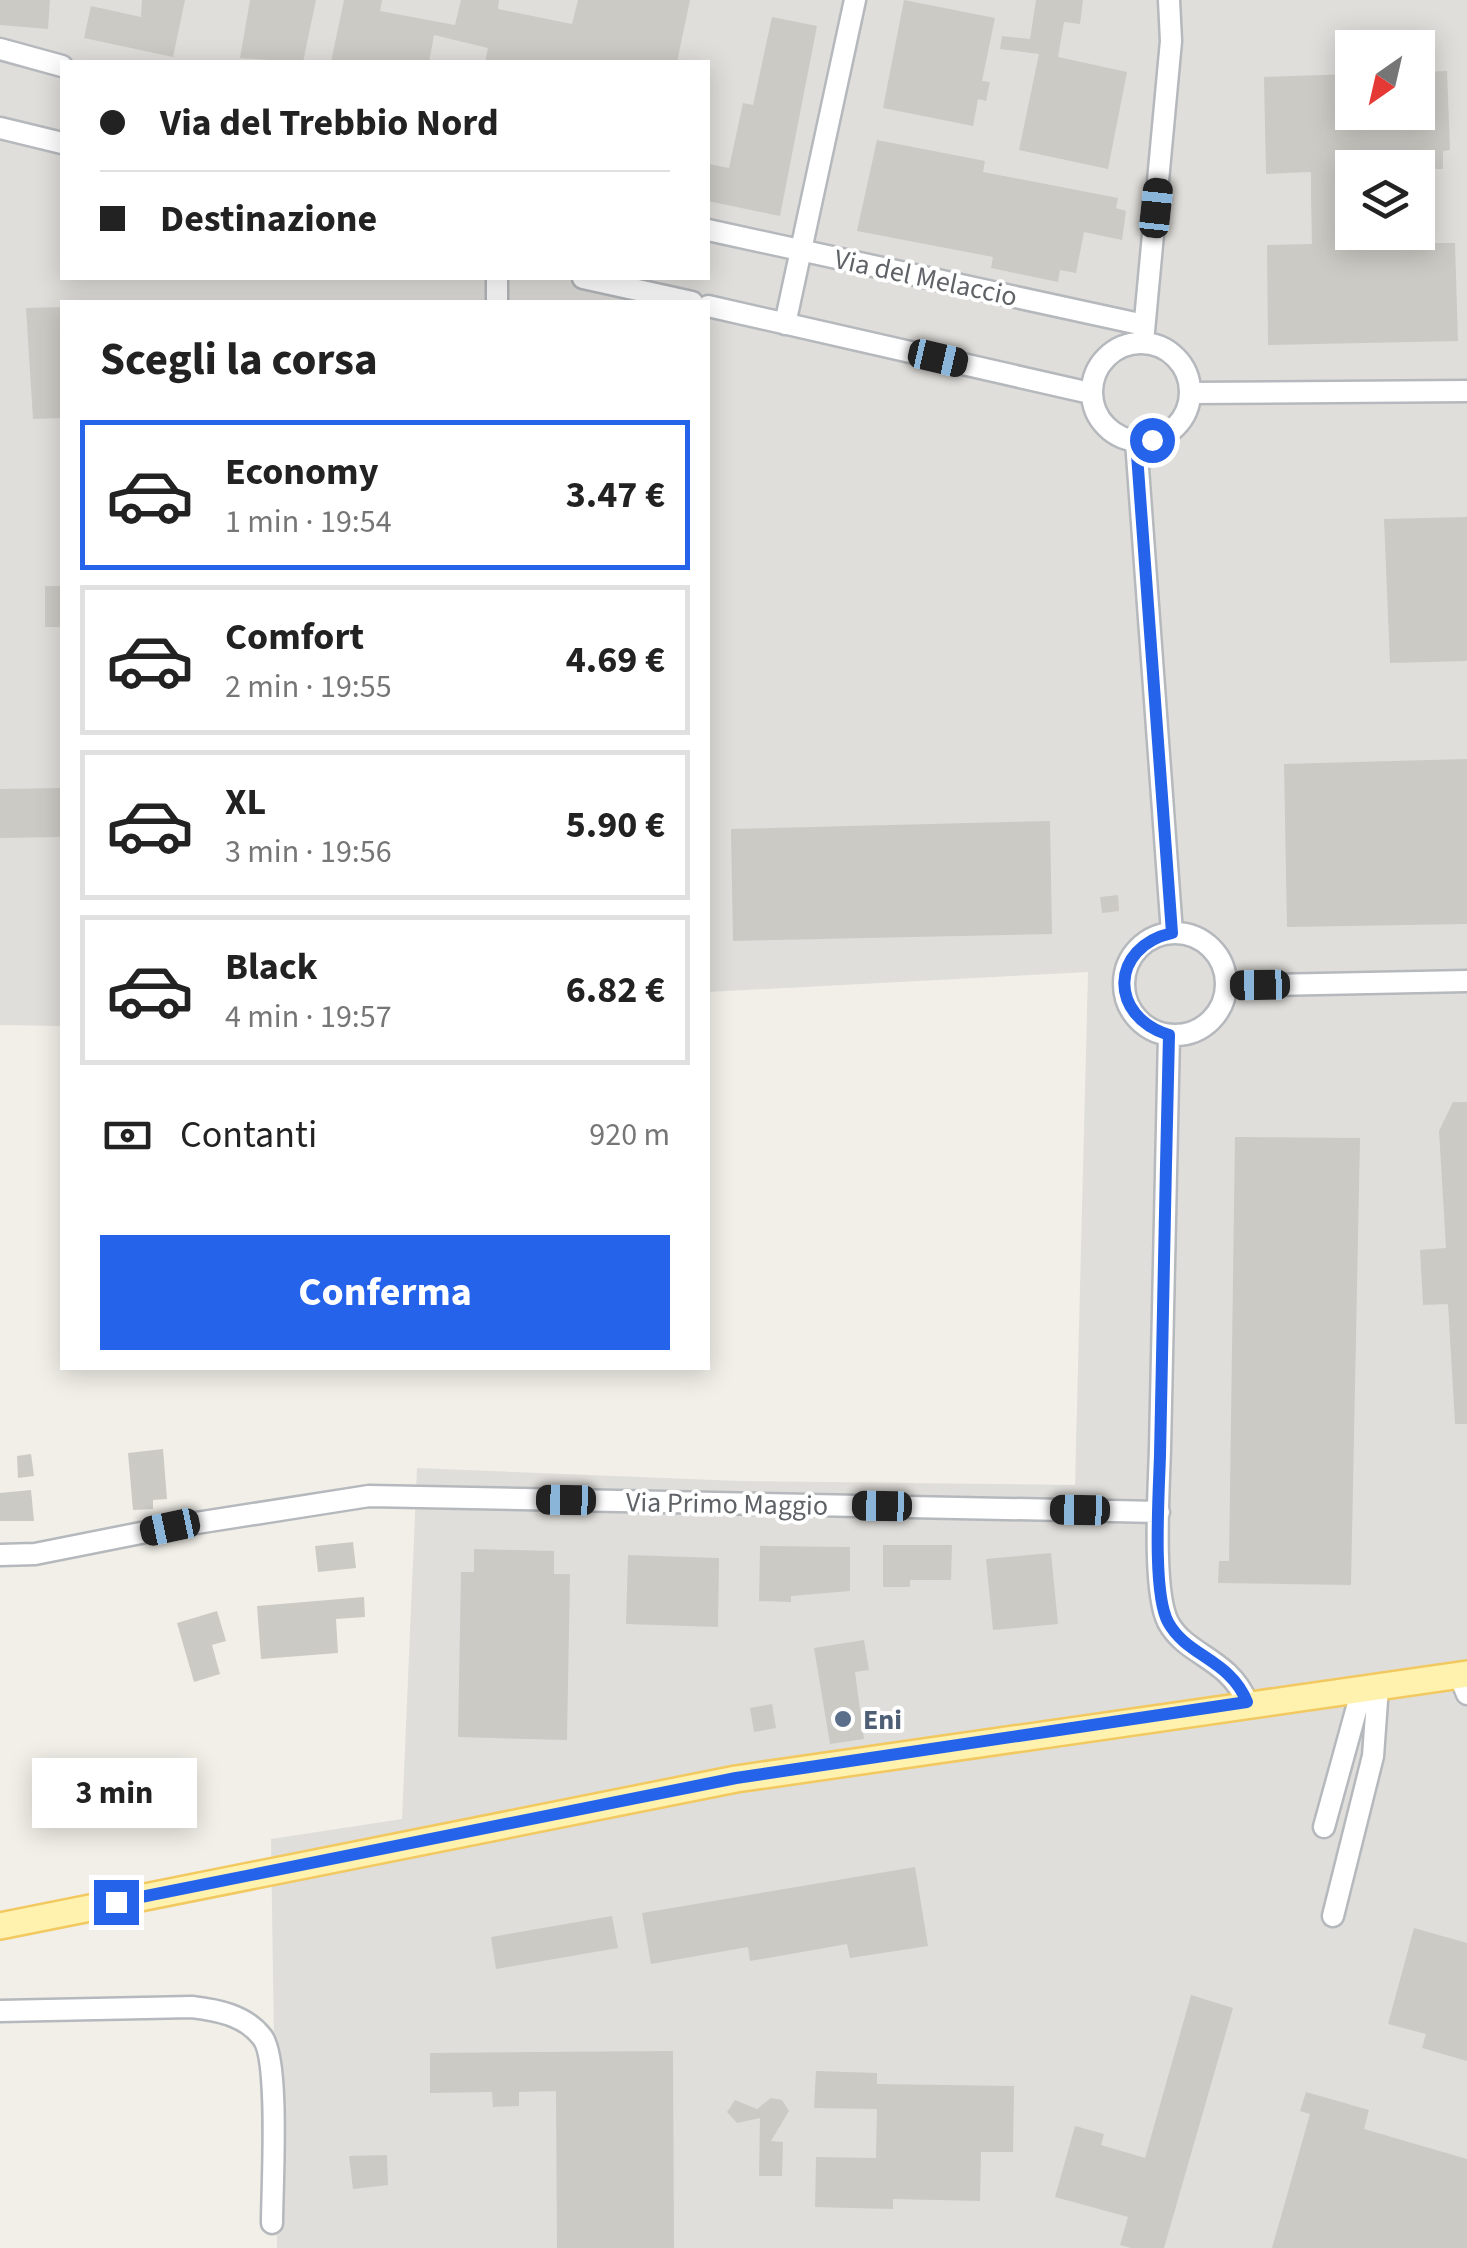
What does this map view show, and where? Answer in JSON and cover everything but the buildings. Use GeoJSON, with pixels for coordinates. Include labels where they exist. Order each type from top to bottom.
{"type":"FeatureCollection","features":[{"type":"Feature","properties":{"kind":"main road"},"geometry":{"type":"LineString","coordinates":[[0,1926],[736,1778],[1247,1702],[1464,1681]]}},
{"type":"Feature","properties":{"kind":"street"},"geometry":{"type":"LineString","coordinates":[[784,324],[855,0]]}},
{"type":"Feature","properties":{"kind":"street"},"geometry":{"type":"LineString","coordinates":[[1143,334],[1169,60],[1170,0]]}},
{"type":"Feature","properties":{"kind":"street"},"geometry":{"type":"LineString","coordinates":[[0,49],[60,65]]}},
{"type":"Feature","properties":{"kind":"street"},"geometry":{"type":"LineString","coordinates":[[3,126],[60,142]]}},
{"type":"Feature","properties":{"kind":"street","name":"Via del Melaccio"},"geometry":{"type":"LineString","coordinates":[[710,230],[1143,334]]}},
{"type":"Feature","properties":{"kind":"street"},"geometry":{"type":"LineString","coordinates":[[592,280],[683,300]]}},
{"type":"Feature","properties":{"kind":"street"},"geometry":{"type":"LineString","coordinates":[[710,306],[1090,392]]}},
{"type":"Feature","properties":{"kind":"street"},"geometry":{"type":"LineString","coordinates":[[1143,334],[1182,364],[1190,393],[1180,423],[1152,440],[1136,441],[1108,429],[1098,417],[1090,392],[1103,360],[1143,334]]}},
{"type":"Feature","properties":{"kind":"street"},"geometry":{"type":"LineString","coordinates":[[1190,393],[1467,391]]}},
{"type":"Feature","properties":{"kind":"street"},"geometry":{"type":"LineString","coordinates":[[1136,441],[1172,933]]}},
{"type":"Feature","properties":{"kind":"street"},"geometry":{"type":"LineString","coordinates":[[1172,933],[1204,942],[1216,954],[1226,986],[1224,1000],[1209,1023],[1169,1035],[1142,1023],[1132,1011],[1124,982],[1134,954],[1158,936],[1172,933]]}},
{"type":"Feature","properties":{"kind":"street"},"geometry":{"type":"LineString","coordinates":[[1226,986],[1467,981]]}},
{"type":"Feature","properties":{"kind":"street"},"geometry":{"type":"LineString","coordinates":[[1169,1035],[1159,1512],[1162,1598],[1168,1622],[1180,1636],[1233,1674],[1247,1702]]}},
{"type":"Feature","properties":{"kind":"street","name":"Via Primo Maggio"},"geometry":{"type":"LineString","coordinates":[[0,1555],[35,1554],[170,1527],[369,1496],[1159,1512]]}},
{"type":"Feature","properties":{"kind":"street"},"geometry":{"type":"LineString","coordinates":[[1324,1827],[1370,1688]]}},
{"type":"Feature","properties":{"kind":"street"},"geometry":{"type":"LineString","coordinates":[[1332,1916],[1372,1756],[1370,1688]]}},
{"type":"Feature","properties":{"kind":"street"},"geometry":{"type":"LineString","coordinates":[[0,2011],[192,2008],[218,2010],[254,2028],[265,2039],[272,2064],[272,2223]]}},
{"type":"Feature","properties":{"kind":"shaded area"},"geometry":{"type":"Polygon","coordinates":[[[0,0],[1467,0],[1467,2248],[277,2248],[271,1839],[402,1819],[417,1468],[739,1481],[1075,1485],[1088,972],[710,992],[710,300],[60,300],[60,1026],[0,1025],[0,0]]]}},
{"type":"Feature","properties":{"kind":"place","name":"Eni"},"geometry":{"type":"Point","coordinates":[843,1719]}},
{"type":"Feature","properties":{"kind":"route"},"geometry":{"type":"LineString","coordinates":[[116,1902],[736,1778],[1247,1702],[1233,1674],[1180,1636],[1168,1622],[1162,1598],[1159,1512],[1169,1035],[1142,1023],[1132,1011],[1124,982],[1134,954],[1158,936],[1172,933],[1136,441],[1152,440]]}}]}
